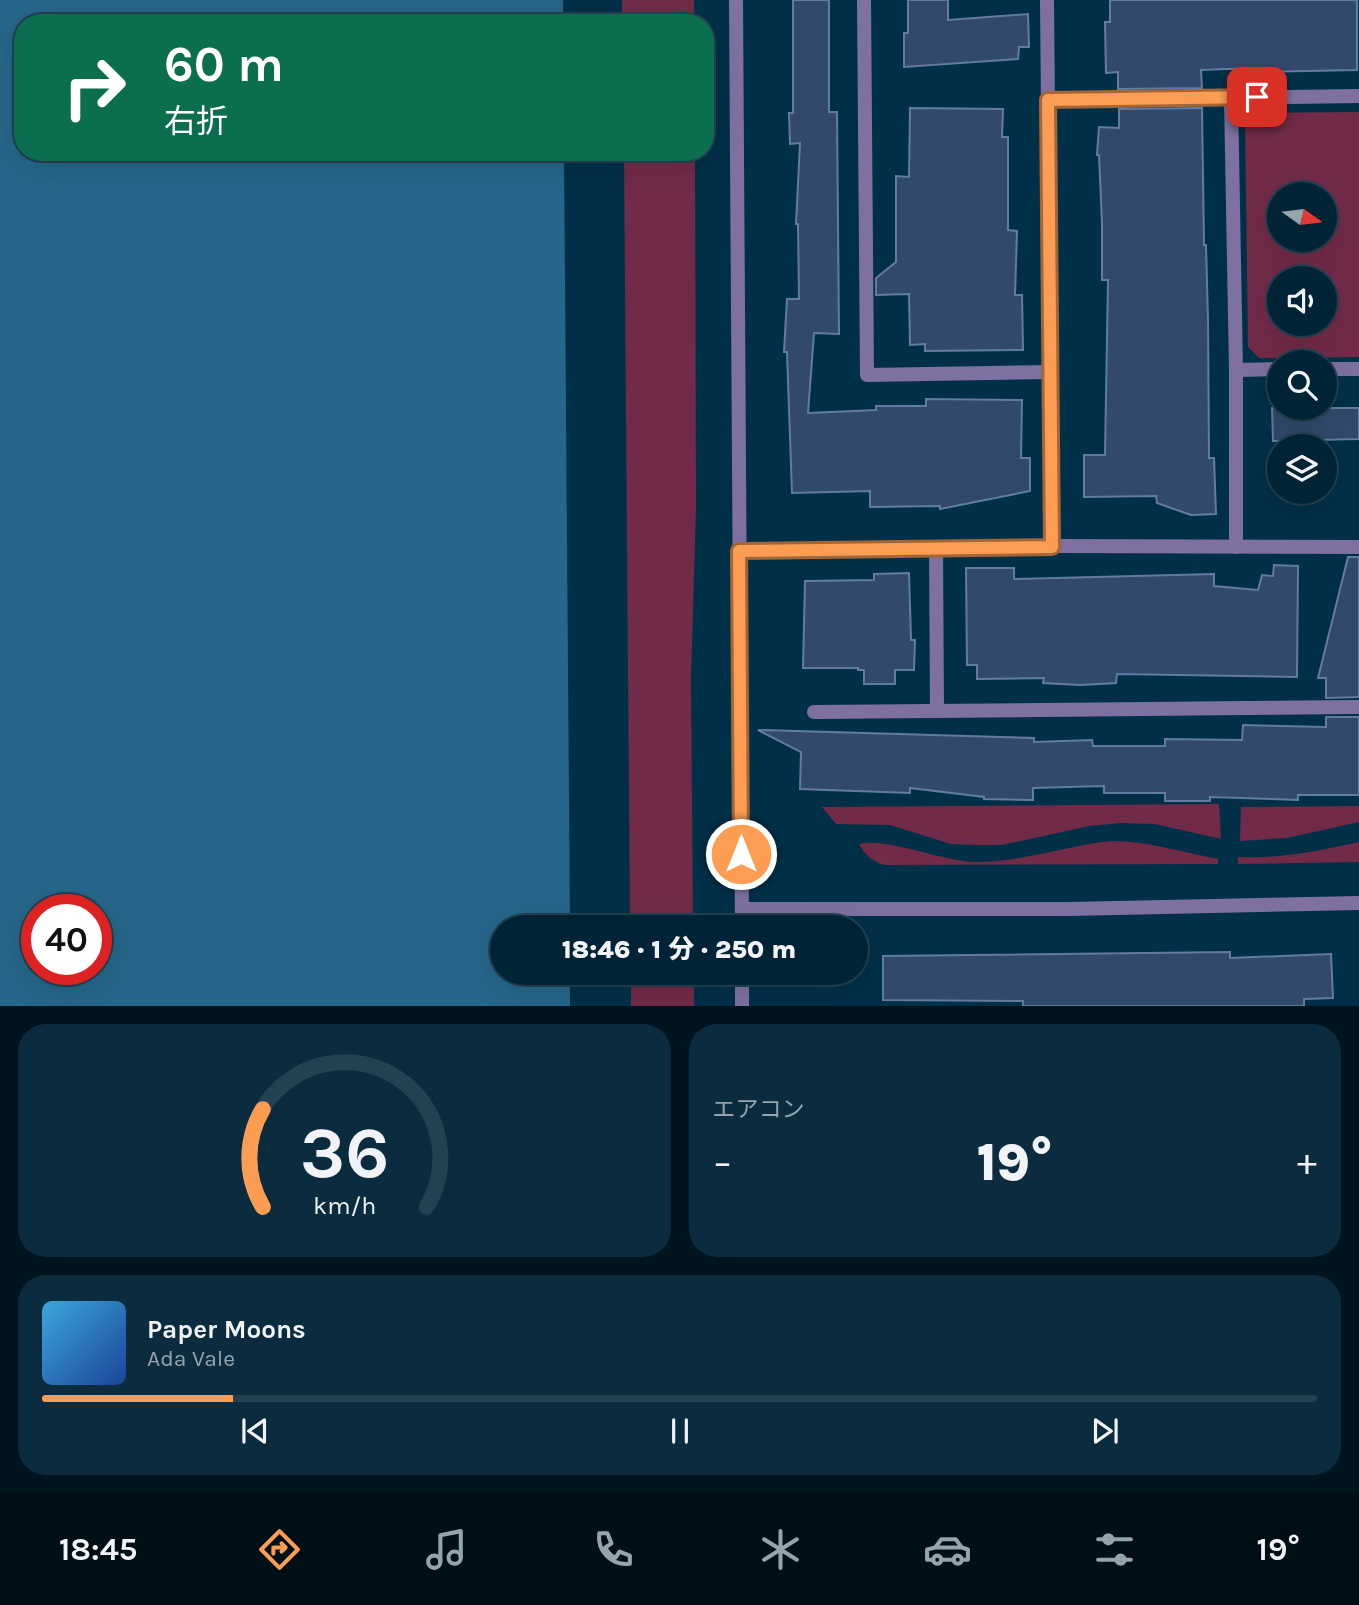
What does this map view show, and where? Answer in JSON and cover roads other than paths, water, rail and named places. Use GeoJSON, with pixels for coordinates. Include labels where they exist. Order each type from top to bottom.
{"type":"FeatureCollection","features":[{"type":"Feature","properties":{"kind":"street"},"geometry":{"type":"LineString","coordinates":[[736,0],[742,915]]}},
{"type":"Feature","properties":{"kind":"street"},"geometry":{"type":"LineString","coordinates":[[864,0],[867,375],[1050,372]]}},
{"type":"Feature","properties":{"kind":"street"},"geometry":{"type":"LineString","coordinates":[[1047,0],[1052,547]]}},
{"type":"Feature","properties":{"kind":"street"},"geometry":{"type":"LineString","coordinates":[[1048,100],[1359,96]]}},
{"type":"Feature","properties":{"kind":"street"},"geometry":{"type":"LineString","coordinates":[[1231,97],[1236,547]]}},
{"type":"Feature","properties":{"kind":"street"},"geometry":{"type":"LineString","coordinates":[[1236,370],[1267,369]]}},
{"type":"Feature","properties":{"kind":"street"},"geometry":{"type":"LineString","coordinates":[[1337,369],[1359,369]]}},
{"type":"Feature","properties":{"kind":"street"},"geometry":{"type":"LineString","coordinates":[[739,551],[1359,547]]}},
{"type":"Feature","properties":{"kind":"street"},"geometry":{"type":"LineString","coordinates":[[936,550],[937,711]]}},
{"type":"Feature","properties":{"kind":"street"},"geometry":{"type":"LineString","coordinates":[[814,712],[1359,707]]}},
{"type":"Feature","properties":{"kind":"street"},"geometry":{"type":"LineString","coordinates":[[742,909],[1069,909],[1359,903]]}},
{"type":"Feature","properties":{"kind":"street"},"geometry":{"type":"LineString","coordinates":[[742,985],[742,1006]]}},
{"type":"Feature","properties":{"kind":"water"},"geometry":{"type":"Polygon","coordinates":[[[0,0],[563,0],[563,14],[14,14],[14,161],[564,161],[570,915],[490,915],[490,985],[570,985],[570,1006],[0,1006],[0,0]]]}}]}
